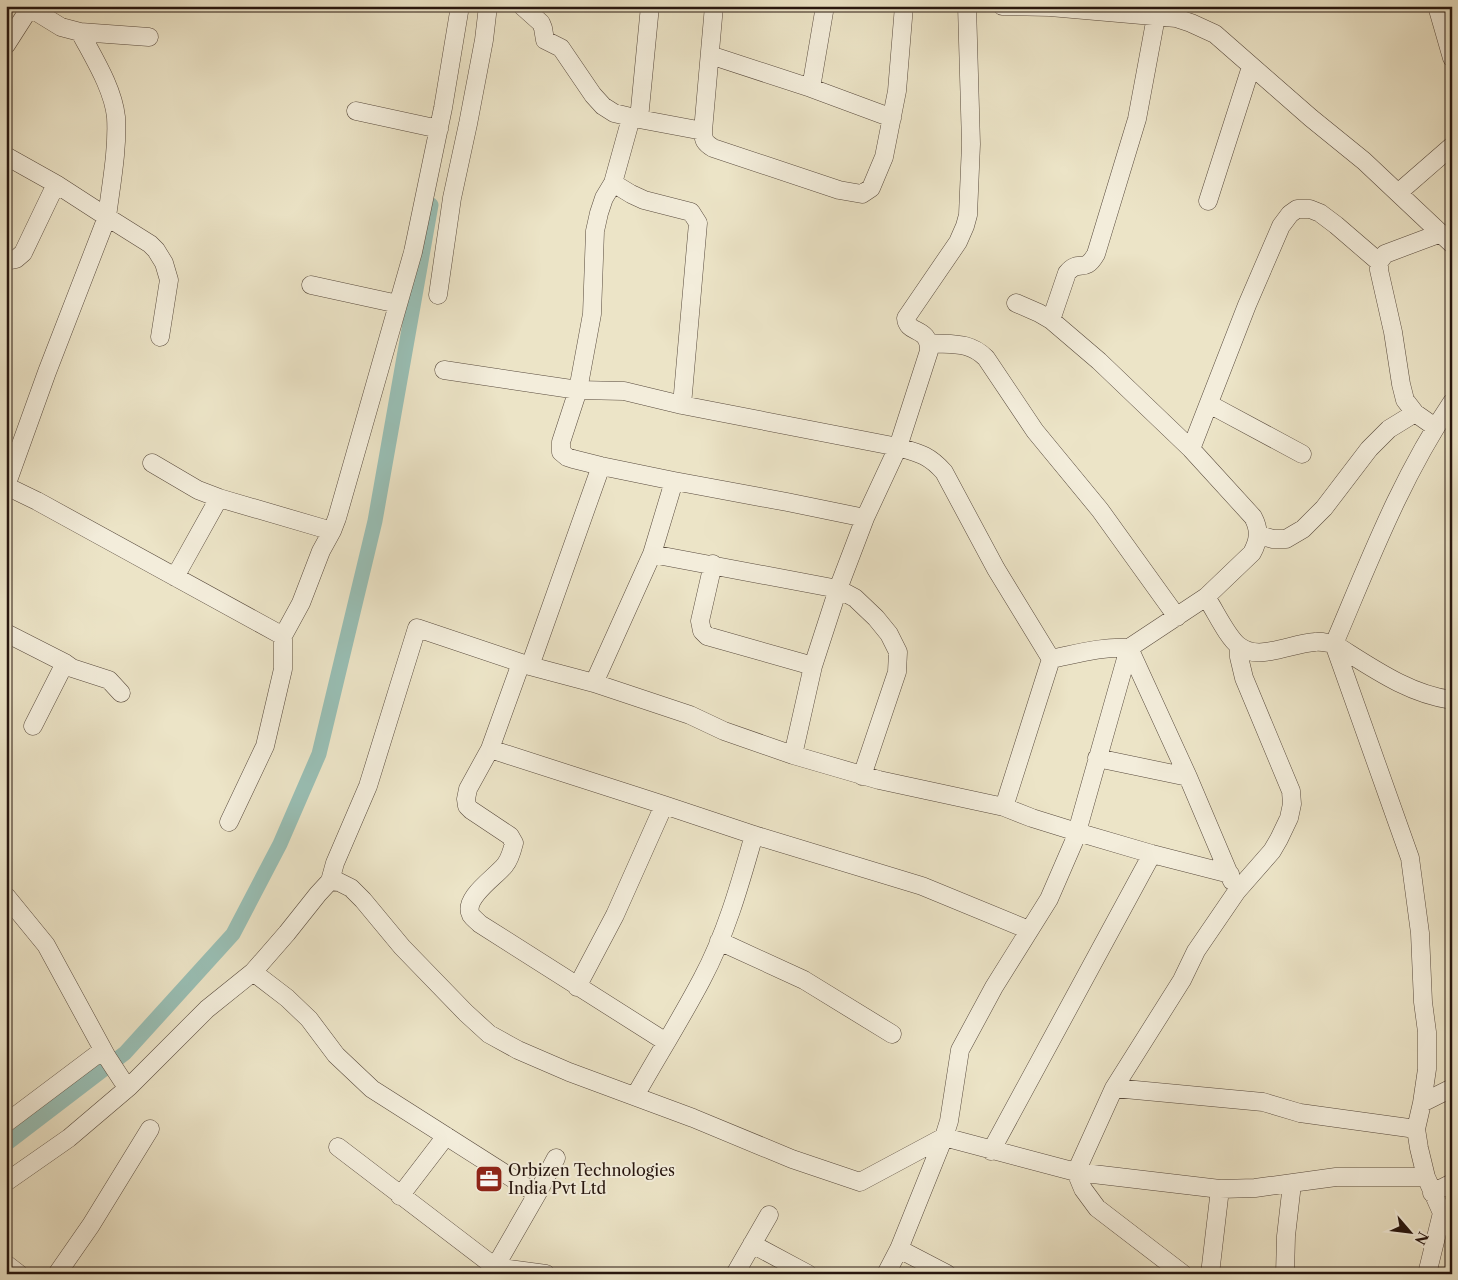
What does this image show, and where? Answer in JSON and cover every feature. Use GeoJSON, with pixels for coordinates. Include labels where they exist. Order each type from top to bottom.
{"type":"FeatureCollection","features":[{"type":"Feature","properties":{"kind":"street"},"geometry":{"type":"LineString","coordinates":[[228,822],[265,746],[283,669],[282,636],[301,603],[321,551],[332,531],[413,252],[439,128],[460,6]]}},
{"type":"Feature","properties":{"kind":"street"},"geometry":{"type":"LineString","coordinates":[[438,295],[452,198],[472,106],[488,6]]}},
{"type":"Feature","properties":{"kind":"street"},"geometry":{"type":"LineString","coordinates":[[522,6],[541,23],[544,28],[545,40],[561,48],[593,95],[603,106],[614,113],[703,131]]}},
{"type":"Feature","properties":{"kind":"street"},"geometry":{"type":"LineString","coordinates":[[650,6],[635,118],[613,183],[604,198],[595,231],[592,314],[578,390],[561,442],[562,452],[567,457],[601,466],[865,518]]}},
{"type":"Feature","properties":{"kind":"street"},"geometry":{"type":"LineString","coordinates":[[714,6],[703,131],[703,138],[706,144],[839,190],[862,194],[871,188],[884,157],[897,91],[904,6]]}},
{"type":"Feature","properties":{"kind":"street"},"geometry":{"type":"LineString","coordinates":[[811,88],[825,6]]}},
{"type":"Feature","properties":{"kind":"street"},"geometry":{"type":"LineString","coordinates":[[967,6],[971,144],[968,216],[966,226],[958,242],[906,318],[906,322],[922,334],[930,343],[971,346],[986,358],[1035,431],[1100,510],[1177,617]]}},
{"type":"Feature","properties":{"kind":"street"},"geometry":{"type":"LineString","coordinates":[[1002,6],[1158,11],[1215,34],[1251,67],[1364,161],[1446,239]]}},
{"type":"Feature","properties":{"kind":"street"},"geometry":{"type":"LineString","coordinates":[[1437,6],[1452,58]]}},
{"type":"Feature","properties":{"kind":"street"},"geometry":{"type":"LineString","coordinates":[[6,45],[30,7],[61,27],[80,32],[149,37]]}},
{"type":"Feature","properties":{"kind":"street"},"geometry":{"type":"LineString","coordinates":[[1051,320],[1067,273],[1076,266],[1084,267],[1089,265],[1096,254],[1137,118],[1158,11]]}},
{"type":"Feature","properties":{"kind":"street"},"geometry":{"type":"LineString","coordinates":[[80,32],[107,84],[116,116],[115,153],[107,217],[47,372],[6,486],[37,501],[282,636]]}},
{"type":"Feature","properties":{"kind":"street"},"geometry":{"type":"LineString","coordinates":[[710,55],[811,88],[892,118]]}},
{"type":"Feature","properties":{"kind":"street"},"geometry":{"type":"LineString","coordinates":[[1208,201],[1251,67]]}},
{"type":"Feature","properties":{"kind":"street"},"geometry":{"type":"LineString","coordinates":[[356,111],[439,128]]}},
{"type":"Feature","properties":{"kind":"street"},"geometry":{"type":"LineString","coordinates":[[1398,192],[1452,146]]}},
{"type":"Feature","properties":{"kind":"street"},"geometry":{"type":"LineString","coordinates":[[6,156],[56,184],[150,244],[156,250],[164,263],[169,280],[160,337]]}},
{"type":"Feature","properties":{"kind":"street"},"geometry":{"type":"LineString","coordinates":[[613,183],[644,200],[691,212],[698,223],[682,405]]}},
{"type":"Feature","properties":{"kind":"street"},"geometry":{"type":"LineString","coordinates":[[6,261],[16,259],[23,253],[56,184]]}},
{"type":"Feature","properties":{"kind":"street"},"geometry":{"type":"LineString","coordinates":[[1191,449],[1273,244],[1281,226],[1290,214],[1298,209],[1310,209],[1320,213],[1379,262]]}},
{"type":"Feature","properties":{"kind":"street"},"geometry":{"type":"LineString","coordinates":[[1435,427],[1415,413],[1406,400],[1401,384],[1379,262],[1385,254],[1446,239]]}},
{"type":"Feature","properties":{"kind":"street"},"geometry":{"type":"LineString","coordinates":[[311,285],[398,304]]}},
{"type":"Feature","properties":{"kind":"street"},"geometry":{"type":"LineString","coordinates":[[1016,303],[1051,320],[1099,361],[1191,449],[1253,517],[1258,525],[1259,535],[1252,553],[1206,597],[1129,648],[1120,647],[1097,650],[1051,659]]}},
{"type":"Feature","properties":{"kind":"street"},"geometry":{"type":"LineString","coordinates":[[793,755],[813,666],[838,589],[865,518],[898,447],[930,343]]}},
{"type":"Feature","properties":{"kind":"street"},"geometry":{"type":"LineString","coordinates":[[444,370],[578,390],[624,391],[682,405],[898,447],[922,454],[936,462],[944,472],[996,569],[1051,659],[1004,807]]}},
{"type":"Feature","properties":{"kind":"street"},"geometry":{"type":"LineString","coordinates":[[1427,1274],[1447,1220],[1429,1185],[1416,1129],[1427,1070],[1428,1032],[1423,1002],[1420,933],[1410,858],[1334,644],[1416,460],[1452,402]]}},
{"type":"Feature","properties":{"kind":"street"},"geometry":{"type":"LineString","coordinates":[[1210,404],[1302,454]]}},
{"type":"Feature","properties":{"kind":"street"},"geometry":{"type":"LineString","coordinates":[[1259,535],[1286,539],[1303,530],[1324,508],[1369,449],[1389,429],[1415,413]]}},
{"type":"Feature","properties":{"kind":"street"},"geometry":{"type":"LineString","coordinates":[[152,463],[198,490],[219,498],[332,531]]}},
{"type":"Feature","properties":{"kind":"street"},"geometry":{"type":"LineString","coordinates":[[601,466],[525,665],[490,750],[468,789],[466,806],[510,836],[514,843],[505,865],[474,896],[470,906],[471,915],[480,924],[666,1042]]}},
{"type":"Feature","properties":{"kind":"street"},"geometry":{"type":"LineString","coordinates":[[594,683],[652,554],[674,481]]}},
{"type":"Feature","properties":{"kind":"street"},"geometry":{"type":"LineString","coordinates":[[175,576],[219,498]]}},
{"type":"Feature","properties":{"kind":"street"},"geometry":{"type":"LineString","coordinates":[[652,554],[838,589],[855,598],[876,618],[889,634],[898,652],[897,672],[862,776]]}},
{"type":"Feature","properties":{"kind":"street"},"geometry":{"type":"LineString","coordinates":[[713,564],[700,621],[702,631],[707,636],[813,666]]}},
{"type":"Feature","properties":{"kind":"street"},"geometry":{"type":"LineString","coordinates":[[1206,597],[1230,636],[1239,646],[1250,652],[1270,652],[1313,642],[1334,644],[1401,684],[1436,698],[1452,700]]}},
{"type":"Feature","properties":{"kind":"street"},"geometry":{"type":"LineString","coordinates":[[6,1182],[69,1138],[125,1083],[207,1009],[253,972],[330,880],[335,863],[368,786],[417,628],[525,665],[594,683],[690,715],[724,731],[793,755],[862,776],[1004,807],[1077,832],[1230,874]]}},
{"type":"Feature","properties":{"kind":"street"},"geometry":{"type":"LineString","coordinates":[[6,633],[72,668],[109,680],[121,693]]}},
{"type":"Feature","properties":{"kind":"street"},"geometry":{"type":"LineString","coordinates":[[1183,1274],[1097,1208],[1083,1189],[1076,1172],[1114,1088],[1182,980],[1196,951],[1237,891],[1272,851],[1289,818],[1292,804],[1291,791],[1244,678],[1239,657],[1239,646]]}},
{"type":"Feature","properties":{"kind":"street"},"geometry":{"type":"LineString","coordinates":[[886,1274],[899,1249],[944,1137],[949,1121],[960,1050],[994,987],[1049,899],[1077,832],[1129,648]]}},
{"type":"Feature","properties":{"kind":"street"},"geometry":{"type":"LineString","coordinates":[[1129,648],[1188,777],[1237,891]]}},
{"type":"Feature","properties":{"kind":"street"},"geometry":{"type":"LineString","coordinates":[[32,726],[65,663]]}},
{"type":"Feature","properties":{"kind":"street"},"geometry":{"type":"LineString","coordinates":[[490,750],[754,835],[922,886],[1029,930]]}},
{"type":"Feature","properties":{"kind":"street"},"geometry":{"type":"LineString","coordinates":[[1097,758],[1188,777]]}},
{"type":"Feature","properties":{"kind":"street"},"geometry":{"type":"LineString","coordinates":[[577,987],[615,915],[664,805]]}},
{"type":"Feature","properties":{"kind":"street"},"geometry":{"type":"LineString","coordinates":[[634,1096],[702,978],[719,941],[738,889],[754,835]]}},
{"type":"Feature","properties":{"kind":"street"},"geometry":{"type":"LineString","coordinates":[[992,1151],[1152,854]]}},
{"type":"Feature","properties":{"kind":"street"},"geometry":{"type":"LineString","coordinates":[[330,880],[351,888],[402,947],[489,1034],[518,1050],[561,1069],[792,1159],[860,1182],[944,1137],[1076,1172],[1220,1189],[1255,1188],[1336,1177],[1429,1185],[1452,1183]]}},
{"type":"Feature","properties":{"kind":"street"},"geometry":{"type":"LineString","coordinates":[[6,896],[46,945],[105,1053],[125,1083]]}},
{"type":"Feature","properties":{"kind":"street"},"geometry":{"type":"LineString","coordinates":[[719,941],[804,980],[892,1034]]}},
{"type":"Feature","properties":{"kind":"street"},"geometry":{"type":"LineString","coordinates":[[253,972],[287,998],[309,1019],[336,1056],[372,1089],[537,1194]]}},
{"type":"Feature","properties":{"kind":"street"},"geometry":{"type":"LineString","coordinates":[[6,1123],[105,1053]]}},
{"type":"Feature","properties":{"kind":"street"},"geometry":{"type":"LineString","coordinates":[[1114,1088],[1263,1102],[1300,1113],[1416,1129]]}},
{"type":"Feature","properties":{"kind":"street"},"geometry":{"type":"LineString","coordinates":[[1422,1103],[1452,1088]]}},
{"type":"Feature","properties":{"kind":"street"},"geometry":{"type":"LineString","coordinates":[[57,1274],[91,1225],[150,1130]]}},
{"type":"Feature","properties":{"kind":"street"},"geometry":{"type":"LineString","coordinates":[[400,1196],[446,1136]]}},
{"type":"Feature","properties":{"kind":"street"},"geometry":{"type":"LineString","coordinates":[[338,1148],[495,1267],[546,1274]]}},
{"type":"Feature","properties":{"kind":"street"},"geometry":{"type":"LineString","coordinates":[[495,1267],[556,1158]]}},
{"type":"Feature","properties":{"kind":"street"},"geometry":{"type":"LineString","coordinates":[[1285,1274],[1286,1236],[1292,1184]]}},
{"type":"Feature","properties":{"kind":"street"},"geometry":{"type":"LineString","coordinates":[[1210,1274],[1220,1189]]}},
{"type":"Feature","properties":{"kind":"street"},"geometry":{"type":"LineString","coordinates":[[735,1274],[769,1215]]}},
{"type":"Feature","properties":{"kind":"street"},"geometry":{"type":"LineString","coordinates":[[752,1244],[808,1274]]}},
{"type":"Feature","properties":{"kind":"street"},"geometry":{"type":"LineString","coordinates":[[899,1249],[947,1274]]}},
{"type":"Feature","properties":{"kind":"street"},"geometry":{"type":"LineString","coordinates":[[6,1264],[19,1274]]}},
{"type":"Feature","properties":{"kind":"waterway"},"geometry":{"type":"LineString","coordinates":[[6,1144],[125,1053],[233,934],[280,844],[319,754],[375,521],[431,205]]}},
{"type":"Feature","properties":{"kind":"place","name":"Orbizen Technologies India Pvt Ltd"},"geometry":{"type":"Point","coordinates":[489,1179]}}]}
